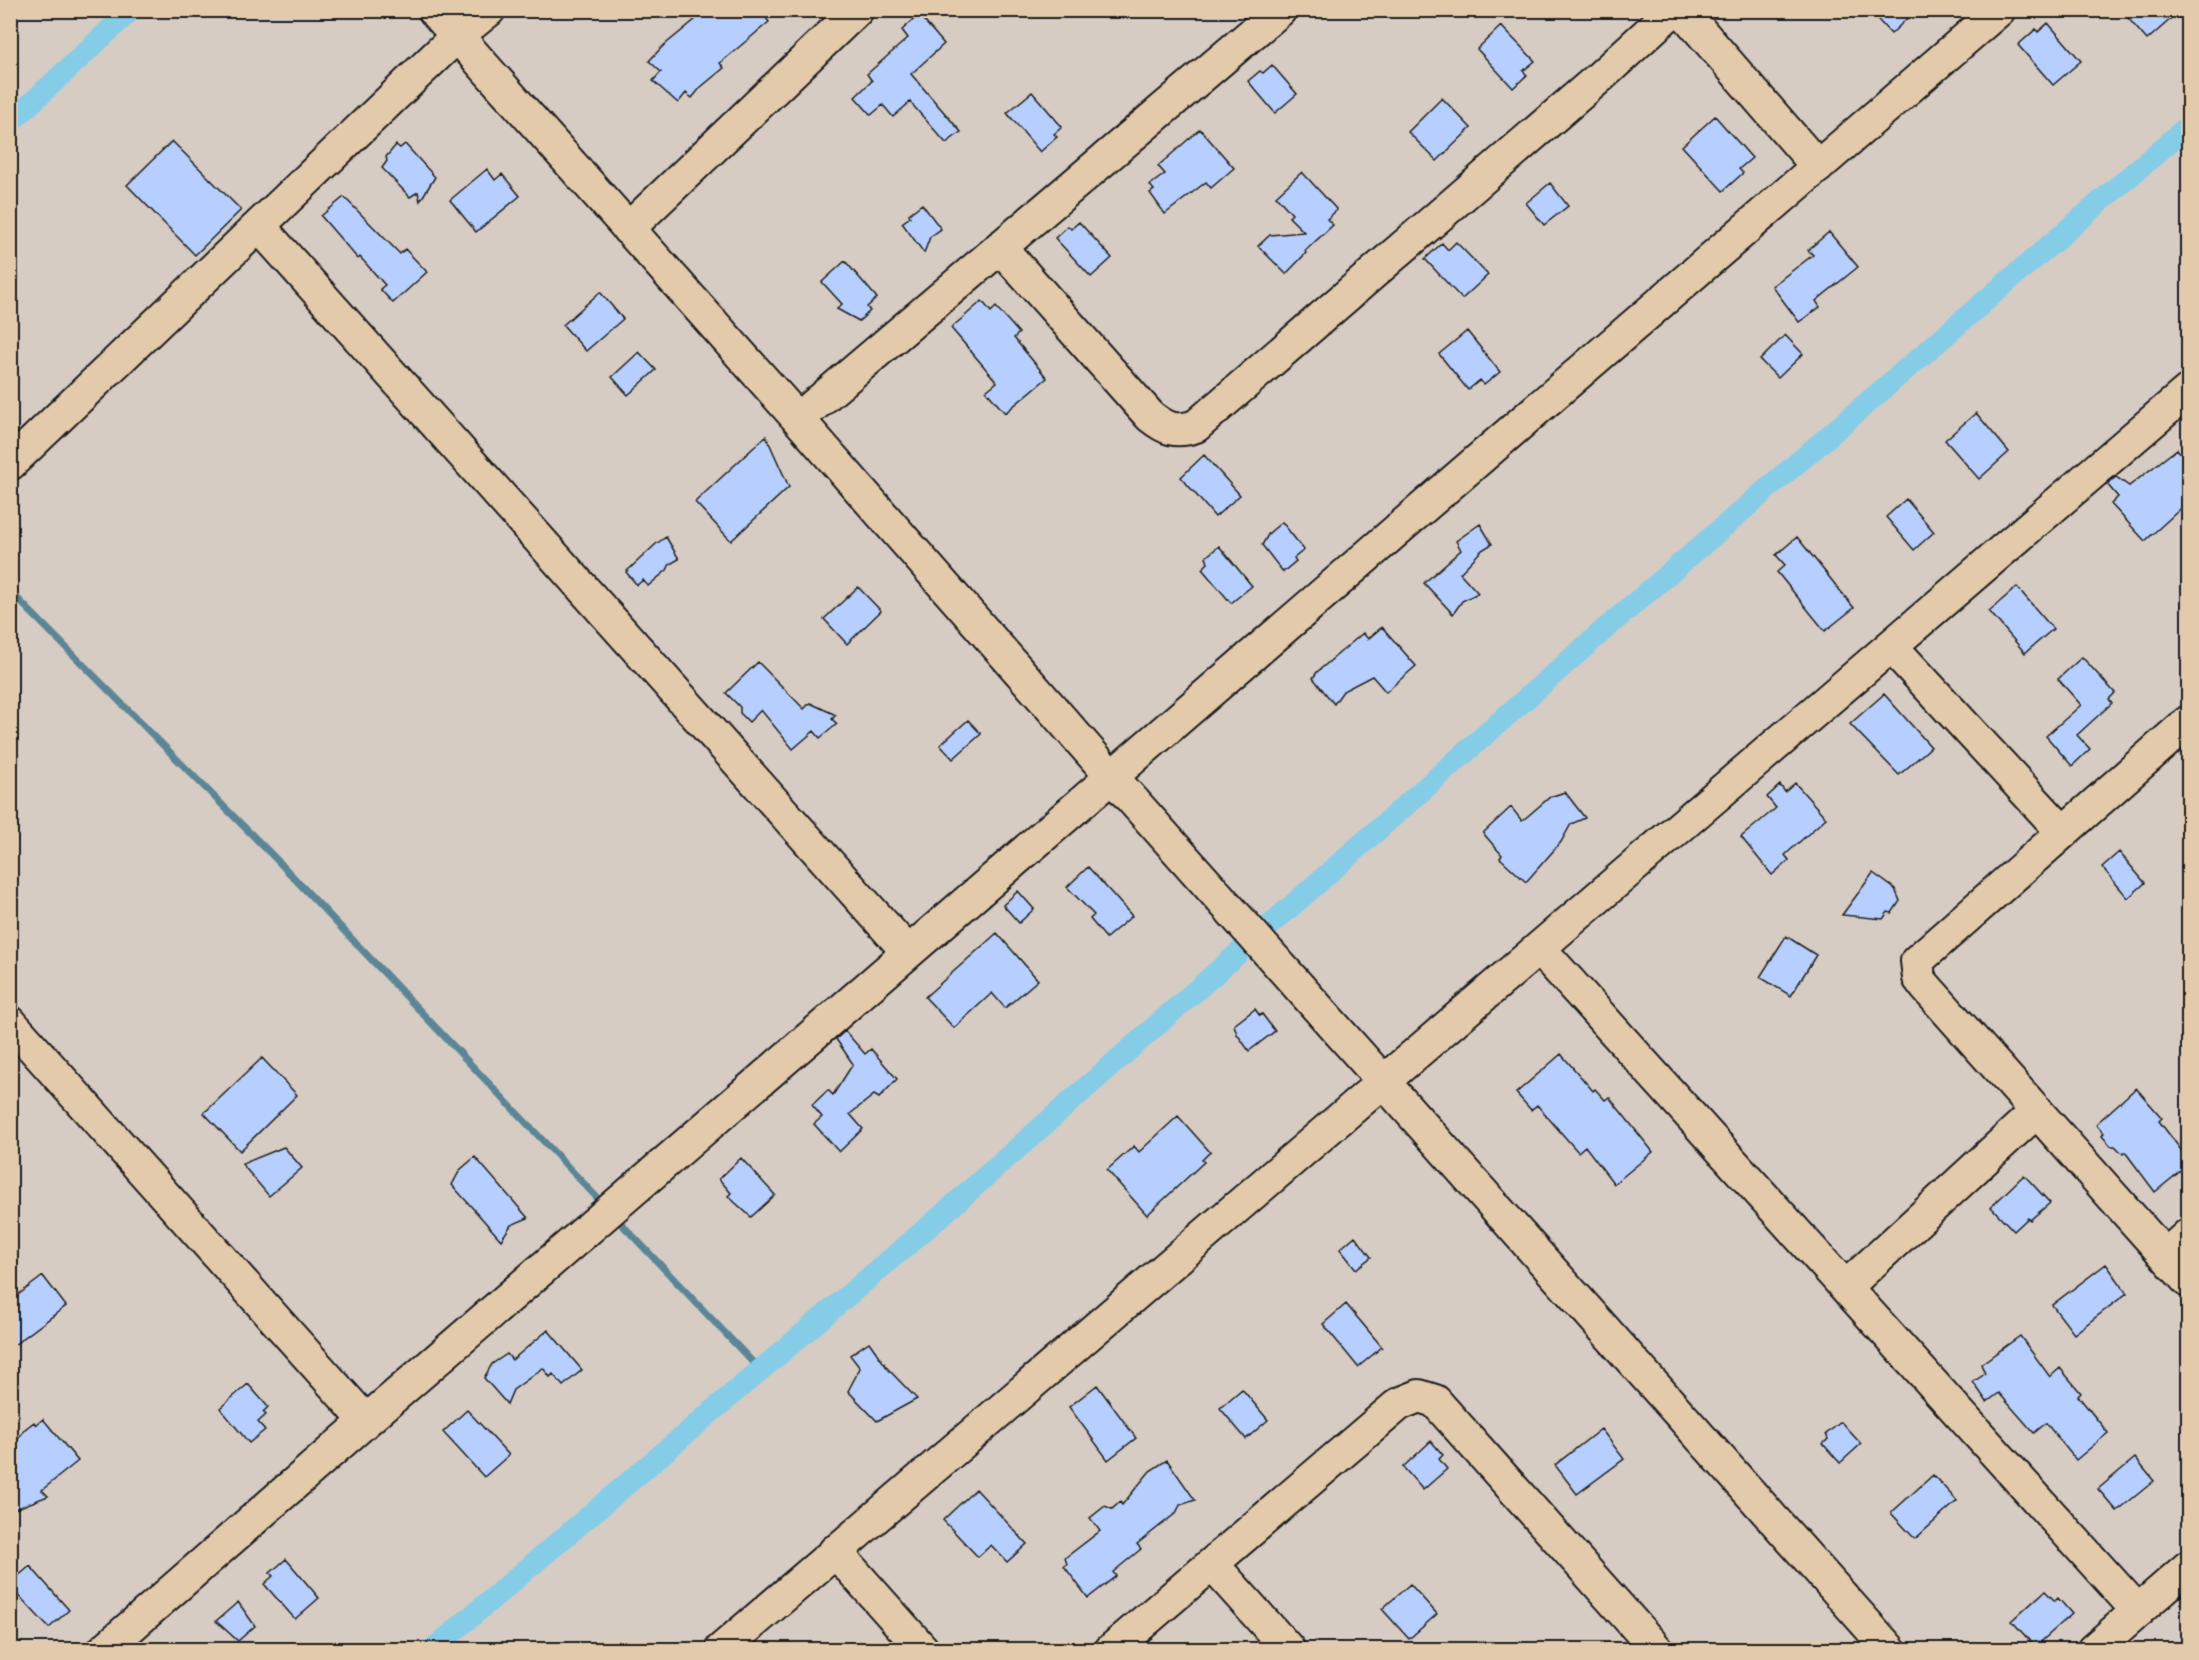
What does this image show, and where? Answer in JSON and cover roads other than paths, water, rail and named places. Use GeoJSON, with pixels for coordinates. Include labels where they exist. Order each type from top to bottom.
{"type":"FeatureCollection","features":[{"type":"Feature","properties":{"kind":"street"},"geometry":{"type":"LineString","coordinates":[[434,10],[798,419],[1112,777],[1890,1650]]}},
{"type":"Feature","properties":{"kind":"street"},"geometry":{"type":"LineString","coordinates":[[10,464],[457,36],[489,10]]}},
{"type":"Feature","properties":{"kind":"street"},"geometry":{"type":"LineString","coordinates":[[628,229],[857,10]]}},
{"type":"Feature","properties":{"kind":"street"},"geometry":{"type":"LineString","coordinates":[[798,419],[1280,10]]}},
{"type":"Feature","properties":{"kind":"street"},"geometry":{"type":"LineString","coordinates":[[1000,248],[1150,416],[1170,430],[1196,426],[1601,76],[1673,10]]}},
{"type":"Feature","properties":{"kind":"street"},"geometry":{"type":"LineString","coordinates":[[1682,10],[1818,167]]}},
{"type":"Feature","properties":{"kind":"street"},"geometry":{"type":"LineString","coordinates":[[104,1650],[366,1420],[1999,10]]}},
{"type":"Feature","properties":{"kind":"street"},"geometry":{"type":"LineString","coordinates":[[259,226],[908,952]]}},
{"type":"Feature","properties":{"kind":"street"},"geometry":{"type":"LineString","coordinates":[[721,1650],[2188,391]]}},
{"type":"Feature","properties":{"kind":"street"},"geometry":{"type":"LineString","coordinates":[[1891,646],[2062,831]]}},
{"type":"Feature","properties":{"kind":"street"},"geometry":{"type":"LineString","coordinates":[[2188,722],[1917,961],[1919,978],[2037,1111],[2177,1245],[2188,1281]]}},
{"type":"Feature","properties":{"kind":"street"},"geometry":{"type":"LineString","coordinates":[[1539,948],[2138,1611]]}},
{"type":"Feature","properties":{"kind":"street"},"geometry":{"type":"LineString","coordinates":[[10,1022],[366,1420]]}},
{"type":"Feature","properties":{"kind":"street"},"geometry":{"type":"LineString","coordinates":[[1846,1287],[2037,1111]]}},
{"type":"Feature","properties":{"kind":"street"},"geometry":{"type":"LineString","coordinates":[[1111,1650],[1399,1404],[1419,1396],[1435,1401],[1657,1650]]}},
{"type":"Feature","properties":{"kind":"street"},"geometry":{"type":"LineString","coordinates":[[835,1551],[923,1650]]}},
{"type":"Feature","properties":{"kind":"street"},"geometry":{"type":"LineString","coordinates":[[1212,1564],[1289,1650]]}},
{"type":"Feature","properties":{"kind":"street"},"geometry":{"type":"LineString","coordinates":[[2093,1650],[2188,1567]]}},
{"type":"Feature","properties":{"kind":"waterway"},"geometry":{"type":"LineString","coordinates":[[10,123],[131,10]]}},
{"type":"Feature","properties":{"kind":"waterway"},"geometry":{"type":"LineString","coordinates":[[432,1650],[933,1223],[1606,628],[2188,126]]}},
{"type":"Feature","properties":{"kind":"waterway"},"geometry":{"type":"LineString","coordinates":[[10,591],[278,861],[605,1206]]}},
{"type":"Feature","properties":{"kind":"waterway"},"geometry":{"type":"LineString","coordinates":[[614,1216],[761,1371]]}}]}
